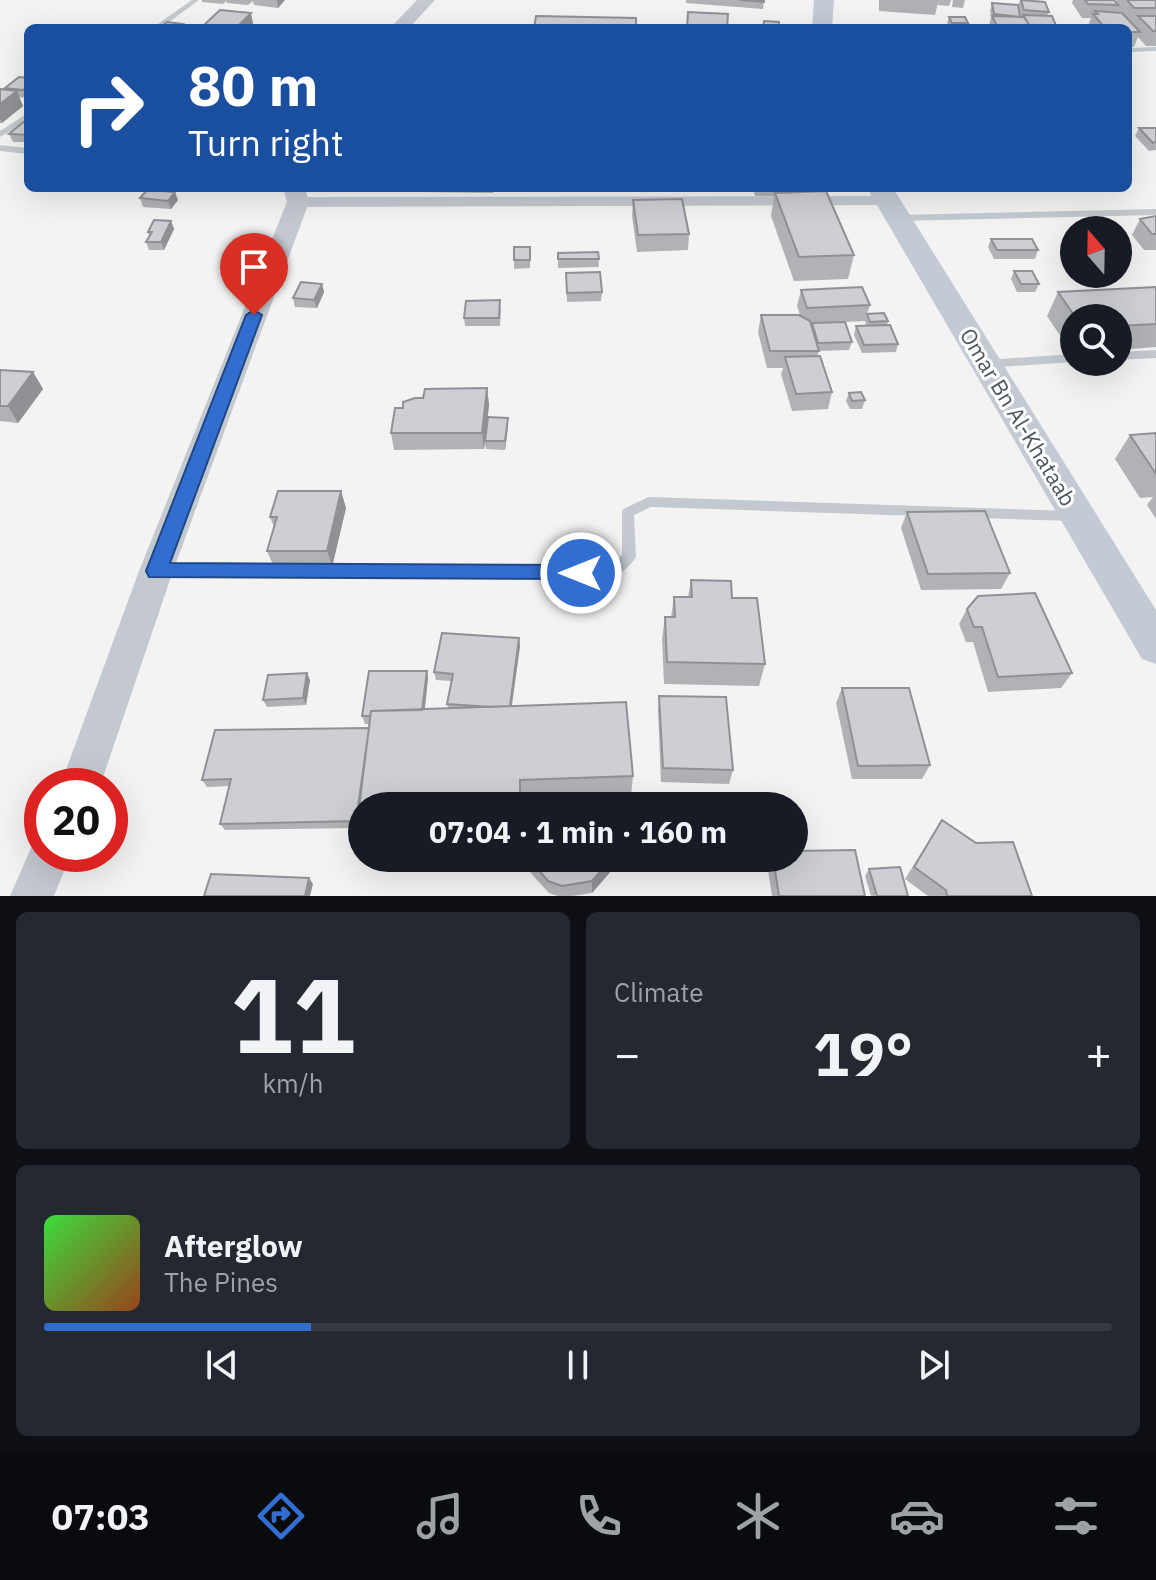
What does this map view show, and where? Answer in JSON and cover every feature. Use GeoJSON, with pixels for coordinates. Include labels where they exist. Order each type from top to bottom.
{"type":"FeatureCollection","features":[{"type":"Feature","properties":{"kind":"main road"},"geometry":{"type":"LineString","coordinates":[[822,24],[824,0]]}},
{"type":"Feature","properties":{"kind":"main road","name":"Omar Bn Al-Khataab"},"geometry":{"type":"LineString","coordinates":[[888,202],[1156,646]]}},
{"type":"Feature","properties":{"kind":"street"},"geometry":{"type":"LineString","coordinates":[[403,24],[427,0]]}},
{"type":"Feature","properties":{"kind":"street"},"geometry":{"type":"LineString","coordinates":[[86,768],[296,195],[888,202]]}},
{"type":"Feature","properties":{"kind":"street"},"geometry":{"type":"LineString","coordinates":[[32,896],[42,872]]}},
{"type":"Feature","properties":{"kind":"lane"},"geometry":{"type":"LineString","coordinates":[[162,24],[196,0]]}},
{"type":"Feature","properties":{"kind":"lane"},"geometry":{"type":"LineString","coordinates":[[1132,50],[1156,49]]}},
{"type":"Feature","properties":{"kind":"lane"},"geometry":{"type":"LineString","coordinates":[[0,135],[24,120]]}},
{"type":"Feature","properties":{"kind":"lane"},"geometry":{"type":"LineString","coordinates":[[0,148],[24,151]]}},
{"type":"Feature","properties":{"kind":"lane"},"geometry":{"type":"LineString","coordinates":[[888,202],[1156,212]]}},
{"type":"Feature","properties":{"kind":"lane"},"geometry":{"type":"LineString","coordinates":[[1132,355],[1156,354]]}},
{"type":"Feature","properties":{"kind":"lane"},"geometry":{"type":"LineString","coordinates":[[987,364],[1060,359]]}},
{"type":"Feature","properties":{"kind":"lane"},"geometry":{"type":"LineString","coordinates":[[156,571],[611,573],[629,557],[628,513],[649,502],[1079,516]]}},
{"type":"Feature","properties":{"kind":"building"},"geometry":{"type":"Polygon","coordinates":[[[1021,0],[1045,2],[1049,12],[1024,10],[1021,0]]]}},
{"type":"Feature","properties":{"kind":"building"},"geometry":{"type":"Polygon","coordinates":[[[1085,0],[1114,0],[1118,5],[1088,4],[1085,0]]]}},
{"type":"Feature","properties":{"kind":"building"},"geometry":{"type":"Polygon","coordinates":[[[1127,0],[1156,0],[1156,8],[1134,8],[1127,0]]]}},
{"type":"Feature","properties":{"kind":"building"},"geometry":{"type":"Polygon","coordinates":[[[992,3],[1018,5],[1020,17],[994,14],[992,3]]]}},
{"type":"Feature","properties":{"kind":"building"},"geometry":{"type":"Polygon","coordinates":[[[220,10],[251,13],[240,24],[205,24],[220,10]]]}},
{"type":"Feature","properties":{"kind":"building"},"geometry":{"type":"Polygon","coordinates":[[[1095,11],[1122,13],[1140,32],[1132,32],[1132,24],[1102,24],[1093,14],[1098,14],[1095,11]]]}},
{"type":"Feature","properties":{"kind":"building"},"geometry":{"type":"Polygon","coordinates":[[[688,12],[728,14],[727,24],[687,24],[688,12]]]}},
{"type":"Feature","properties":{"kind":"building"},"geometry":{"type":"Polygon","coordinates":[[[1023,15],[1052,16],[1055,24],[1029,24],[1023,15]]]}},
{"type":"Feature","properties":{"kind":"building"},"geometry":{"type":"Polygon","coordinates":[[[536,16],[636,18],[636,24],[535,24],[536,16]]]}},
{"type":"Feature","properties":{"kind":"building"},"geometry":{"type":"Polygon","coordinates":[[[992,16],[1024,17],[1028,24],[996,24],[992,16]]]}},
{"type":"Feature","properties":{"kind":"building"},"geometry":{"type":"Polygon","coordinates":[[[1138,16],[1156,16],[1156,31],[1153,31],[1138,16]]]}},
{"type":"Feature","properties":{"kind":"building"},"geometry":{"type":"Polygon","coordinates":[[[949,17],[965,17],[968,23],[952,23],[949,17]]]}},
{"type":"Feature","properties":{"kind":"building"},"geometry":{"type":"Polygon","coordinates":[[[19,77],[24,78],[23,90],[5,88],[19,77]]]}},
{"type":"Feature","properties":{"kind":"building"},"geometry":{"type":"Polygon","coordinates":[[[0,89],[17,91],[0,104],[0,89]]]}},
{"type":"Feature","properties":{"kind":"building"},"geometry":{"type":"Polygon","coordinates":[[[24,122],[24,135],[9,134],[24,122]]]}},
{"type":"Feature","properties":{"kind":"building"},"geometry":{"type":"Polygon","coordinates":[[[1139,128],[1156,128],[1156,142],[1153,143],[1139,128]]]}},
{"type":"Feature","properties":{"kind":"building"},"geometry":{"type":"Polygon","coordinates":[[[145,192],[175,192],[168,201],[140,198],[145,192]]]}},
{"type":"Feature","properties":{"kind":"building"},"geometry":{"type":"Polygon","coordinates":[[[826,192],[854,255],[799,257],[775,193],[826,192]]]}},
{"type":"Feature","properties":{"kind":"building"},"geometry":{"type":"Polygon","coordinates":[[[682,199],[689,234],[638,235],[633,200],[682,199]]]}},
{"type":"Feature","properties":{"kind":"building"},"geometry":{"type":"Polygon","coordinates":[[[1156,216],[1156,234],[1152,234],[1140,219],[1156,216]]]}},
{"type":"Feature","properties":{"kind":"building"},"geometry":{"type":"Polygon","coordinates":[[[154,220],[171,221],[161,242],[146,242],[152,232],[148,232],[154,220]]]}},
{"type":"Feature","properties":{"kind":"building"},"geometry":{"type":"Polygon","coordinates":[[[991,239],[1032,239],[1038,250],[997,250],[991,239]]]}},
{"type":"Feature","properties":{"kind":"building"},"geometry":{"type":"Polygon","coordinates":[[[514,247],[530,247],[530,260],[514,260],[514,247]]]}},
{"type":"Feature","properties":{"kind":"building"},"geometry":{"type":"Polygon","coordinates":[[[598,252],[599,259],[558,259],[558,253],[598,252]]]}},
{"type":"Feature","properties":{"kind":"building"},"geometry":{"type":"Polygon","coordinates":[[[1014,271],[1032,271],[1039,284],[1021,284],[1014,271]]]}},
{"type":"Feature","properties":{"kind":"building"},"geometry":{"type":"Polygon","coordinates":[[[600,272],[602,292],[567,293],[566,273],[600,272]]]}},
{"type":"Feature","properties":{"kind":"building"},"geometry":{"type":"Polygon","coordinates":[[[301,282],[322,284],[314,300],[293,298],[301,282]]]}},
{"type":"Feature","properties":{"kind":"building"},"geometry":{"type":"Polygon","coordinates":[[[862,287],[870,305],[807,308],[801,290],[862,287]]]}},
{"type":"Feature","properties":{"kind":"building"},"geometry":{"type":"Polygon","coordinates":[[[1156,287],[1156,324],[1132,325],[1132,304],[1066,304],[1058,292],[1156,287]]]}},
{"type":"Feature","properties":{"kind":"building"},"geometry":{"type":"Polygon","coordinates":[[[500,300],[499,318],[464,318],[466,301],[500,300]]]}},
{"type":"Feature","properties":{"kind":"building"},"geometry":{"type":"Polygon","coordinates":[[[884,313],[888,321],[870,322],[867,314],[884,313]]]}},
{"type":"Feature","properties":{"kind":"building"},"geometry":{"type":"Polygon","coordinates":[[[761,315],[799,315],[810,321],[819,351],[770,351],[761,315]]]}},
{"type":"Feature","properties":{"kind":"building"},"geometry":{"type":"Polygon","coordinates":[[[845,322],[852,342],[818,343],[812,323],[845,322]]]}},
{"type":"Feature","properties":{"kind":"building"},"geometry":{"type":"Polygon","coordinates":[[[890,325],[898,344],[864,345],[856,326],[890,325]]]}},
{"type":"Feature","properties":{"kind":"building"},"geometry":{"type":"Polygon","coordinates":[[[820,356],[832,392],[796,394],[785,357],[820,356]]]}},
{"type":"Feature","properties":{"kind":"building"},"geometry":{"type":"Polygon","coordinates":[[[0,370],[33,372],[8,406],[0,406],[0,370]]]}},
{"type":"Feature","properties":{"kind":"building"},"geometry":{"type":"Polygon","coordinates":[[[487,388],[482,433],[391,433],[395,408],[403,408],[403,402],[423,398],[425,389],[487,388]]]}},
{"type":"Feature","properties":{"kind":"building"},"geometry":{"type":"Polygon","coordinates":[[[861,392],[865,400],[852,401],[849,393],[861,392]]]}},
{"type":"Feature","properties":{"kind":"building"},"geometry":{"type":"Polygon","coordinates":[[[488,417],[508,418],[505,441],[485,441],[488,417]]]}},
{"type":"Feature","properties":{"kind":"building"},"geometry":{"type":"Polygon","coordinates":[[[1156,433],[1156,474],[1130,435],[1156,433]]]}},
{"type":"Feature","properties":{"kind":"building"},"geometry":{"type":"Polygon","coordinates":[[[278,491],[341,491],[327,551],[267,551],[277,517],[270,517],[278,491]]]}},
{"type":"Feature","properties":{"kind":"building"},"geometry":{"type":"Polygon","coordinates":[[[985,511],[1010,573],[928,574],[907,512],[985,511]]]}},
{"type":"Feature","properties":{"kind":"building"},"geometry":{"type":"Polygon","coordinates":[[[691,580],[731,581],[732,598],[757,598],[765,664],[667,662],[665,617],[675,617],[674,597],[692,597],[691,580]]]}},
{"type":"Feature","properties":{"kind":"building"},"geometry":{"type":"Polygon","coordinates":[[[1035,593],[1072,673],[998,677],[982,627],[974,627],[967,609],[978,596],[1035,593]]]}},
{"type":"Feature","properties":{"kind":"building"},"geometry":{"type":"Polygon","coordinates":[[[442,633],[519,638],[510,706],[447,704],[453,674],[434,672],[442,633]]]}},
{"type":"Feature","properties":{"kind":"building"},"geometry":{"type":"Polygon","coordinates":[[[369,671],[427,671],[422,710],[371,711],[370,716],[362,716],[369,671]]]}},
{"type":"Feature","properties":{"kind":"building"},"geometry":{"type":"Polygon","coordinates":[[[307,673],[303,698],[263,700],[268,675],[307,673]]]}},
{"type":"Feature","properties":{"kind":"building"},"geometry":{"type":"Polygon","coordinates":[[[842,688],[909,688],[930,765],[858,766],[842,688]]]}},
{"type":"Feature","properties":{"kind":"building"},"geometry":{"type":"Polygon","coordinates":[[[659,696],[726,697],[733,770],[663,768],[659,696]]]}},
{"type":"Feature","properties":{"kind":"building"},"geometry":{"type":"Polygon","coordinates":[[[626,702],[633,776],[520,780],[520,792],[361,792],[371,711],[626,702]]]}},
{"type":"Feature","properties":{"kind":"building"},"geometry":{"type":"Polygon","coordinates":[[[369,728],[360,792],[348,792],[348,821],[220,824],[231,779],[202,780],[215,730],[369,728]]]}},
{"type":"Feature","properties":{"kind":"building"},"geometry":{"type":"Polygon","coordinates":[[[942,820],[976,843],[1013,842],[1032,896],[947,896],[946,890],[914,867],[942,820]]]}},
{"type":"Feature","properties":{"kind":"building"},"geometry":{"type":"Polygon","coordinates":[[[855,850],[865,896],[779,896],[775,872],[808,872],[808,851],[855,850]]]}},
{"type":"Feature","properties":{"kind":"building"},"geometry":{"type":"Polygon","coordinates":[[[900,867],[908,896],[877,896],[869,869],[900,867]]]}},
{"type":"Feature","properties":{"kind":"building"},"geometry":{"type":"Polygon","coordinates":[[[540,872],[600,872],[592,881],[562,886],[548,881],[540,872]]]}},
{"type":"Feature","properties":{"kind":"building"},"geometry":{"type":"Polygon","coordinates":[[[211,874],[309,878],[305,896],[204,896],[211,874]]]}},
{"type":"Feature","properties":{"kind":"route"},"geometry":{"type":"LineString","coordinates":[[254,315],[156,571],[581,573]]}}]}
